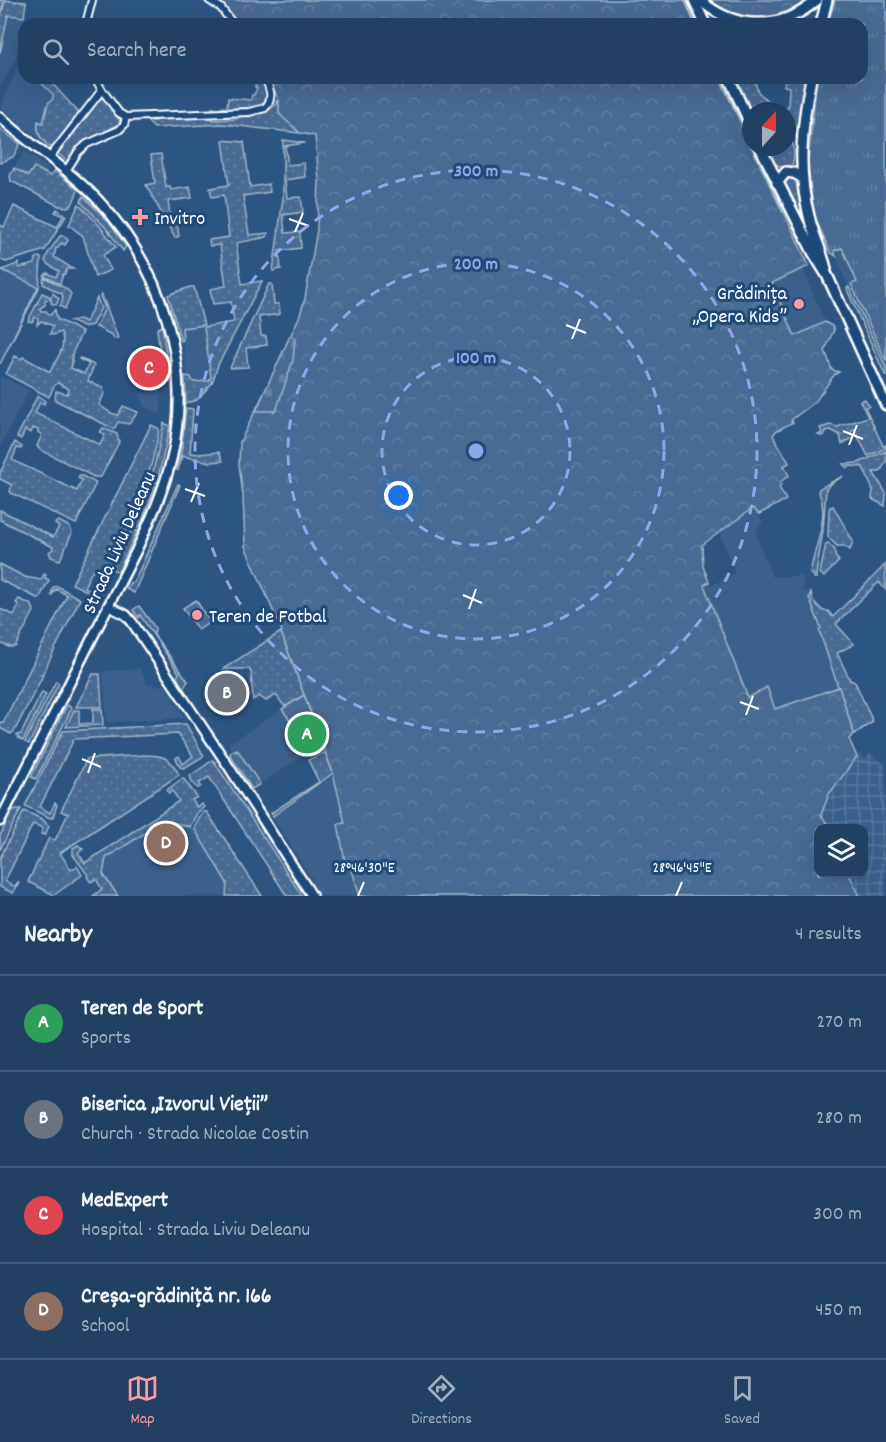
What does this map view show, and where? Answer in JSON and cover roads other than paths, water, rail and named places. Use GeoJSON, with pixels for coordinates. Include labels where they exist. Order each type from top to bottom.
{"type":"FeatureCollection","features":[{"type":"Feature","properties":{"kind":"main road"},"geometry":{"type":"LineString","coordinates":[[694,0],[702,18]]}},
{"type":"Feature","properties":{"kind":"main road"},"geometry":{"type":"LineString","coordinates":[[700,0],[718,14],[730,18]]}},
{"type":"Feature","properties":{"kind":"main road"},"geometry":{"type":"LineString","coordinates":[[790,18],[817,0]]}},
{"type":"Feature","properties":{"kind":"main road"},"geometry":{"type":"LineString","coordinates":[[822,18],[827,0]]}},
{"type":"Feature","properties":{"kind":"main road"},"geometry":{"type":"LineString","coordinates":[[732,84],[742,106]]}},
{"type":"Feature","properties":{"kind":"main road"},"geometry":{"type":"LineString","coordinates":[[810,84],[802,135],[803,178],[809,219],[823,254],[827,274]]}},
{"type":"Feature","properties":{"kind":"main road","name":"Strada Liviu Deleanu"},"geometry":{"type":"LineString","coordinates":[[0,117],[17,133]]}},
{"type":"Feature","properties":{"kind":"main road","name":"Strada Liviu Deleanu"},"geometry":{"type":"LineString","coordinates":[[0,122],[66,171],[96,198],[111,214],[142,258],[158,290],[165,311],[176,360],[178,405],[171,459],[148,524],[0,821]]}},
{"type":"Feature","properties":{"kind":"main road"},"geometry":{"type":"LineString","coordinates":[[764,156],[814,254],[827,274],[886,405]]}},
{"type":"Feature","properties":{"kind":"main road"},"geometry":{"type":"LineString","coordinates":[[777,183],[786,172],[803,178]]}},
{"type":"Feature","properties":{"kind":"main road"},"geometry":{"type":"LineString","coordinates":[[108,606],[126,615],[132,622],[312,896]]}},
{"type":"Feature","properties":{"kind":"street"},"geometry":{"type":"LineString","coordinates":[[88,18],[92,0]]}},
{"type":"Feature","properties":{"kind":"street"},"geometry":{"type":"LineString","coordinates":[[209,0],[221,8],[228,18]]}},
{"type":"Feature","properties":{"kind":"street"},"geometry":{"type":"LineString","coordinates":[[98,84],[119,113],[126,117],[259,110],[267,106],[271,97],[267,84]]}},
{"type":"Feature","properties":{"kind":"street"},"geometry":{"type":"LineString","coordinates":[[49,158],[102,90]]}},
{"type":"Feature","properties":{"kind":"street"},"geometry":{"type":"LineString","coordinates":[[66,171],[82,147],[120,129],[126,117]]}},
{"type":"Feature","properties":{"kind":"waterway"},"geometry":{"type":"LineString","coordinates":[[0,18],[5,0]]}},
{"type":"Feature","properties":{"kind":"waterway"},"geometry":{"type":"LineString","coordinates":[[685,0],[692,18]]}},
{"type":"Feature","properties":{"kind":"waterway"},"geometry":{"type":"LineString","coordinates":[[723,84],[742,125]]}},
{"type":"Feature","properties":{"kind":"waterway"},"geometry":{"type":"LineString","coordinates":[[756,156],[783,212]]}},
{"type":"Feature","properties":{"kind":"place","name":"Invitro"},"geometry":{"type":"Point","coordinates":[140,217]}},
{"type":"Feature","properties":{"kind":"place","name":"Grădinița „Opera Kids”"},"geometry":{"type":"Point","coordinates":[799,304]}},
{"type":"Feature","properties":{"kind":"place","name":"MedExpert"},"geometry":{"type":"Point","coordinates":[149,368]}},
{"type":"Feature","properties":{"kind":"place","name":"Teren de Fotbal"},"geometry":{"type":"Point","coordinates":[197,615]}},
{"type":"Feature","properties":{"kind":"place","name":"Biserica „Izvorul Vieții”"},"geometry":{"type":"Point","coordinates":[227,693]}},
{"type":"Feature","properties":{"kind":"place","name":"Teren de Sport"},"geometry":{"type":"Point","coordinates":[307,734]}},
{"type":"Feature","properties":{"kind":"place","name":"Creșa-grădiniță nr. 166"},"geometry":{"type":"Point","coordinates":[166,843]}}]}
